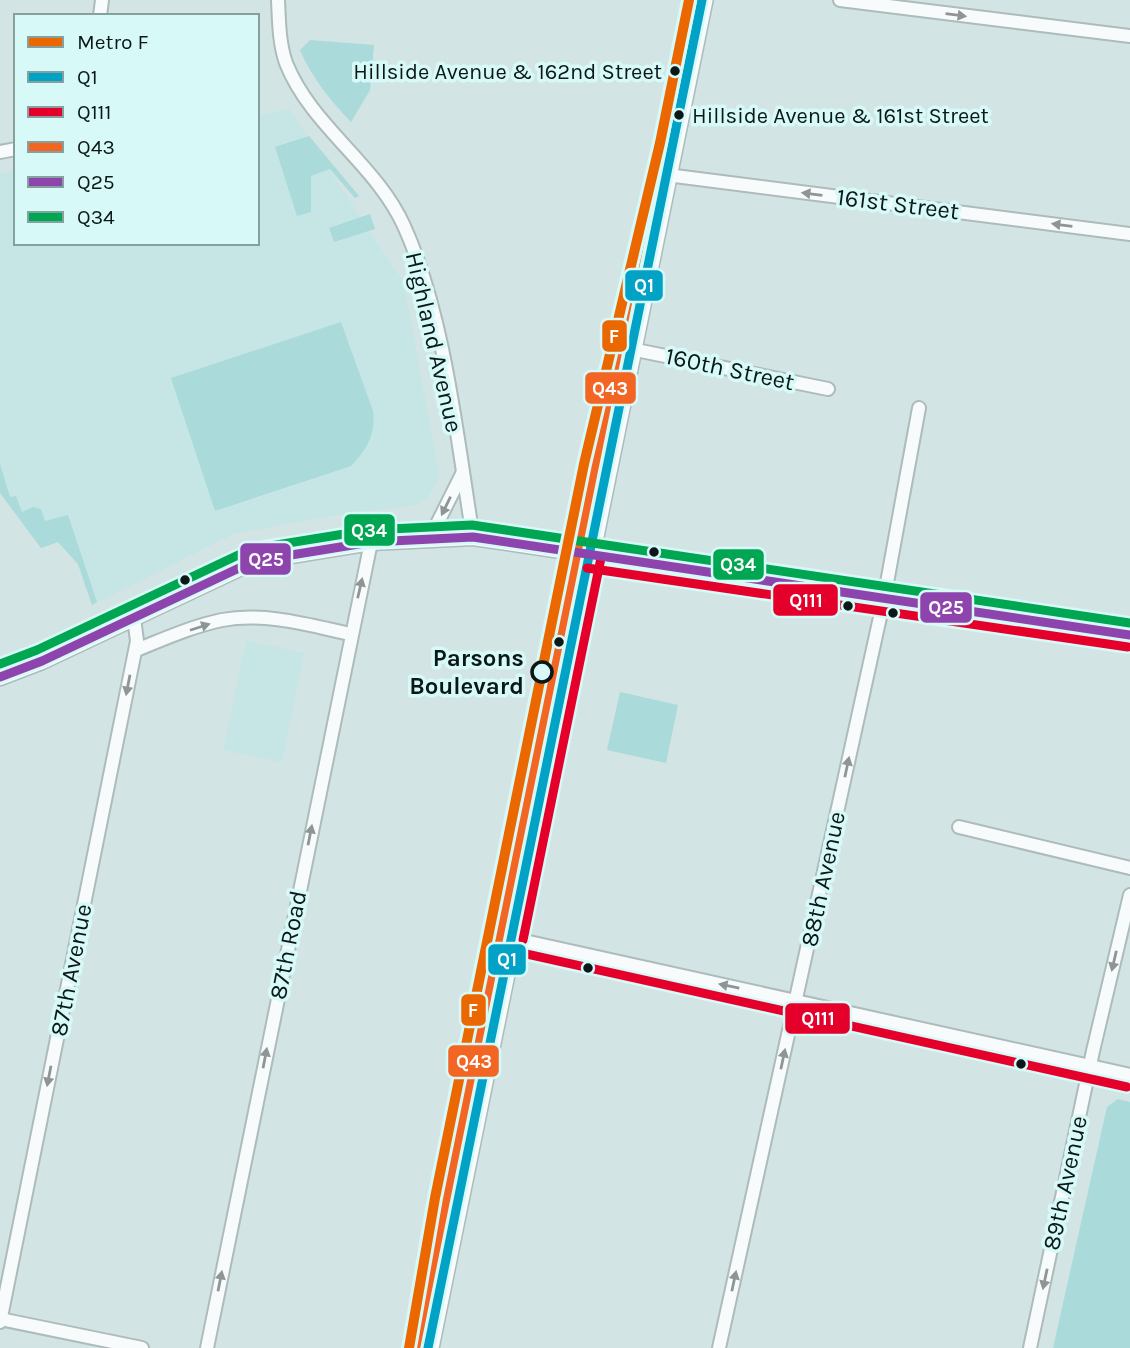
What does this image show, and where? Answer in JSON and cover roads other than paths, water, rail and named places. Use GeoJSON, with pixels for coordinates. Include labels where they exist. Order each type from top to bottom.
{"type":"FeatureCollection","features":[{"type":"Feature","properties":{"kind":"main road"},"geometry":{"type":"LineString","coordinates":[[428,1348],[702,0]]}},
{"type":"Feature","properties":{"kind":"street","name":"Highland Avenue"},"geometry":{"type":"LineString","coordinates":[[278,0],[281,45],[287,65],[308,101],[379,182],[404,225],[416,256],[441,353],[473,537]]}},
{"type":"Feature","properties":{"kind":"street"},"geometry":{"type":"LineString","coordinates":[[840,0],[1130,36]]}},
{"type":"Feature","properties":{"kind":"street","name":"161st Street"},"geometry":{"type":"LineString","coordinates":[[667,175],[1130,234]]}},
{"type":"Feature","properties":{"kind":"street","name":"160th Street"},"geometry":{"type":"LineString","coordinates":[[631,349],[828,389]]}},
{"type":"Feature","properties":{"kind":"street","name":"88th Avenue"},"geometry":{"type":"LineString","coordinates":[[719,1348],[884,599],[919,408]]}},
{"type":"Feature","properties":{"kind":"street"},"geometry":{"type":"LineString","coordinates":[[430,538],[463,474]]}},
{"type":"Feature","properties":{"kind":"street"},"geometry":{"type":"LineString","coordinates":[[0,677],[254,561],[371,542],[430,538],[473,537],[1130,635]]}},
{"type":"Feature","properties":{"kind":"street","name":"87th Road"},"geometry":{"type":"LineString","coordinates":[[206,1348],[350,634],[371,542]]}},
{"type":"Feature","properties":{"kind":"street","name":"87th Avenue"},"geometry":{"type":"LineString","coordinates":[[0,1320],[135,650],[134,618]]}},
{"type":"Feature","properties":{"kind":"street"},"geometry":{"type":"LineString","coordinates":[[135,650],[206,624],[237,618],[278,620],[350,634]]}},
{"type":"Feature","properties":{"kind":"street"},"geometry":{"type":"LineString","coordinates":[[959,827],[1130,868]]}},
{"type":"Feature","properties":{"kind":"street","name":"89th Avenue"},"geometry":{"type":"LineString","coordinates":[[1030,1348],[1089,1066],[1130,895]]}},
{"type":"Feature","properties":{"kind":"street"},"geometry":{"type":"LineString","coordinates":[[512,938],[1130,1075]]}},
{"type":"Feature","properties":{"kind":"street"},"geometry":{"type":"LineString","coordinates":[[0,1320],[142,1348]]}},
{"type":"Feature","properties":{"kind":"metro line","name":"F"},"geometry":{"type":"LineString","coordinates":[[409,1348],[435,1198],[584,464],[660,143],[689,0]]}},
{"type":"Feature","properties":{"kind":"place","name":"Hillside Avenue & 162nd Street"},"geometry":{"type":"Point","coordinates":[675,71]}},
{"type":"Feature","properties":{"kind":"place","name":"Hillside Avenue & 161st Street"},"geometry":{"type":"Point","coordinates":[679,115]}},
{"type":"Feature","properties":{"kind":"place","name":"Parsons Boulevard"},"geometry":{"type":"Point","coordinates":[542,672]}}]}
